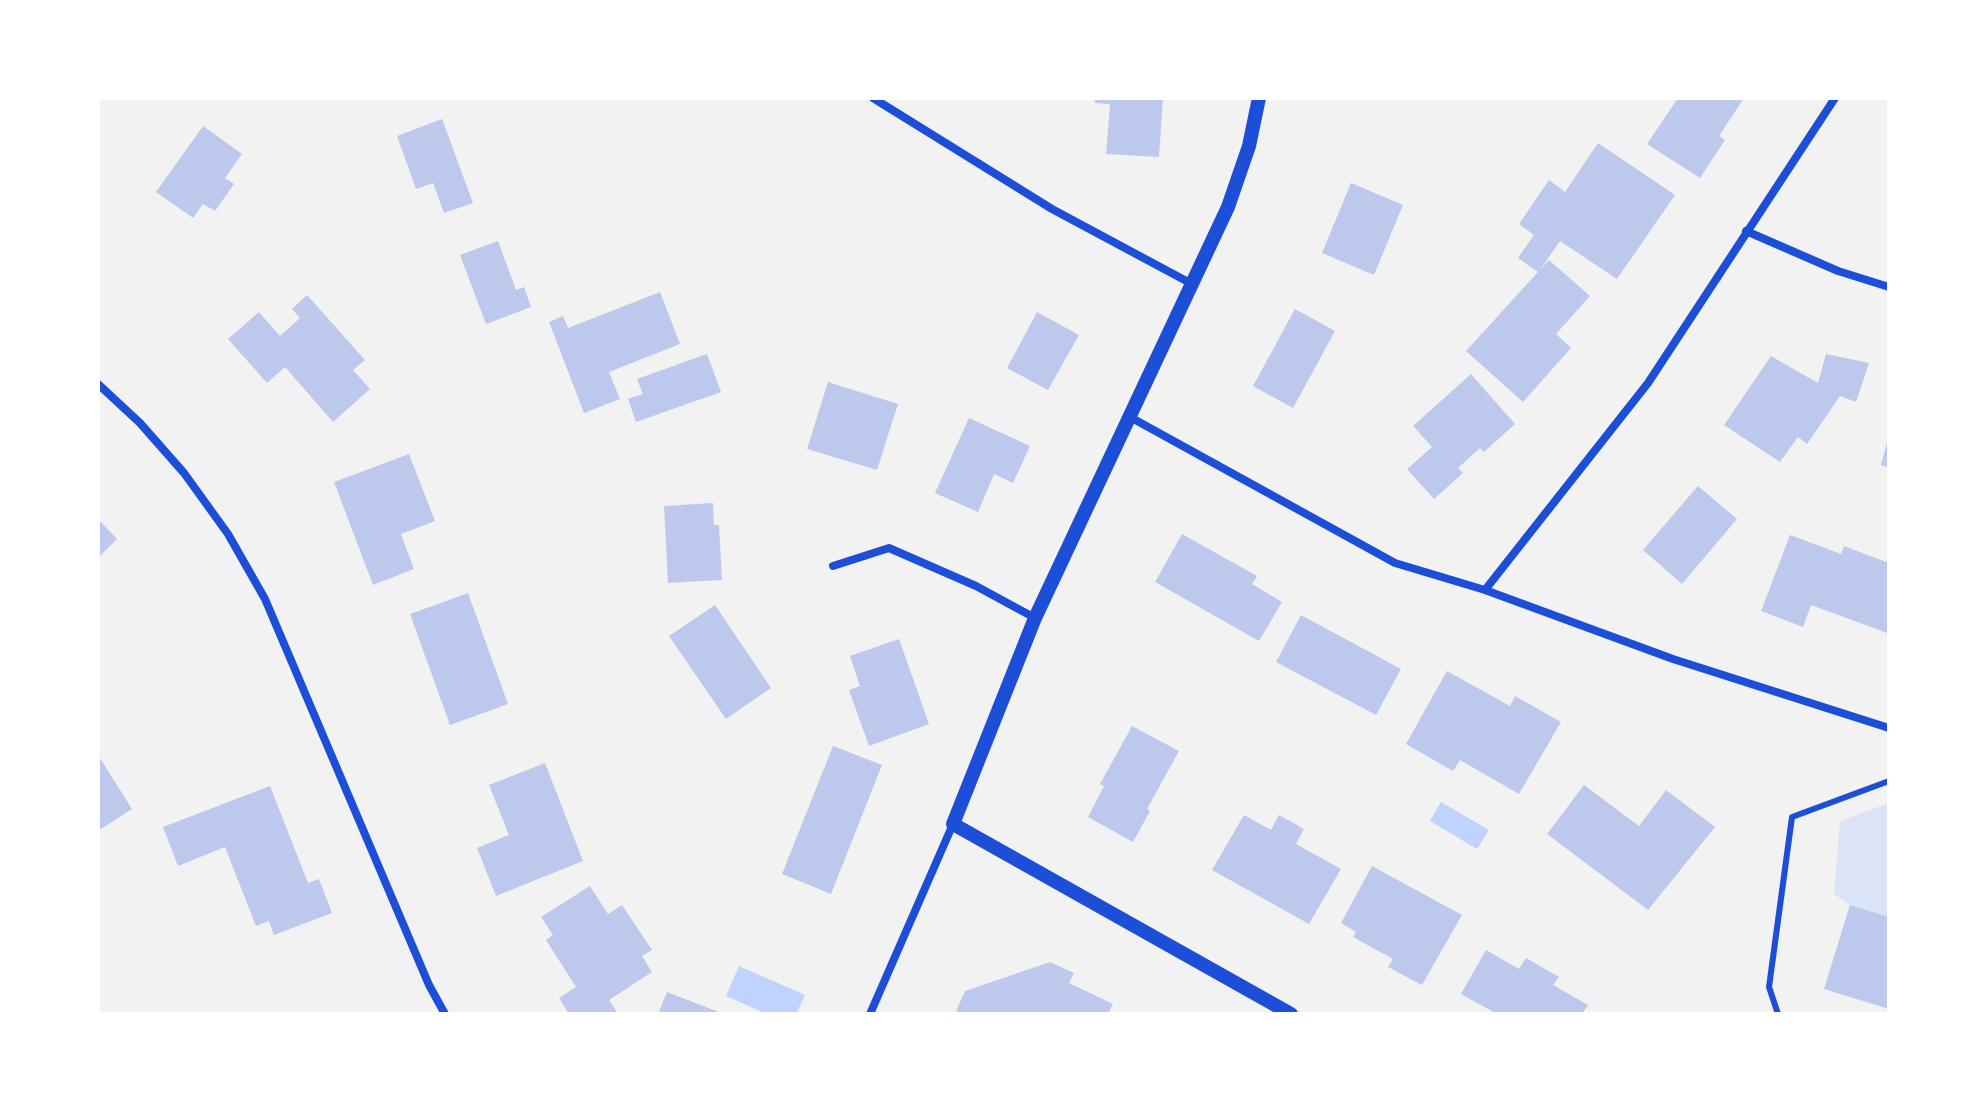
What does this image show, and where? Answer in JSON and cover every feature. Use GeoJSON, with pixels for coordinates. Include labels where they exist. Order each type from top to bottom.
{"type":"FeatureCollection","features":[{"type":"Feature","properties":{"kind":"street"},"geometry":{"type":"LineString","coordinates":[[873,98],[1052,209],[1192,284]]}},
{"type":"Feature","properties":{"kind":"street"},"geometry":{"type":"LineString","coordinates":[[870,1014],[953,824],[1035,618],[1228,207],[1249,146],[1259,98]]}},
{"type":"Feature","properties":{"kind":"street"},"geometry":{"type":"LineString","coordinates":[[1485,590],[1648,383],[1835,98]]}},
{"type":"Feature","properties":{"kind":"street"},"geometry":{"type":"LineString","coordinates":[[1746,231],[1838,271],[1889,287]]}},
{"type":"Feature","properties":{"kind":"street"},"geometry":{"type":"LineString","coordinates":[[98,384],[140,423],[184,473],[228,534],[265,599],[429,985],[445,1014]]}},
{"type":"Feature","properties":{"kind":"street"},"geometry":{"type":"LineString","coordinates":[[1130,417],[1395,563],[1485,590],[1673,659],[1889,728]]}},
{"type":"Feature","properties":{"kind":"street"},"geometry":{"type":"LineString","coordinates":[[833,566],[889,548],[976,586],[1035,618]]}},
{"type":"Feature","properties":{"kind":"street"},"geometry":{"type":"LineString","coordinates":[[953,824],[1291,1014]]}},
{"type":"Feature","properties":{"kind":"lane"},"geometry":{"type":"LineString","coordinates":[[1778,1014],[1769,987],[1792,817],[1889,781]]}},
{"type":"Feature","properties":{"kind":"shaded area"},"geometry":{"type":"Polygon","coordinates":[[[1889,803],[1889,917],[1850,905],[1834,894],[1840,821],[1889,803]]]}},
{"type":"Feature","properties":{"kind":"water"},"geometry":{"type":"Polygon","coordinates":[[[1441,802],[1489,830],[1477,849],[1430,821],[1441,802]]]}},
{"type":"Feature","properties":{"kind":"water"},"geometry":{"type":"Polygon","coordinates":[[[739,966],[805,995],[796,1014],[767,1014],[726,996],[739,966]]]}},
{"type":"Feature","properties":{"kind":"building"},"geometry":{"type":"Polygon","coordinates":[[[1095,98],[1163,98],[1159,157],[1106,154],[1110,104],[1095,103],[1095,98]]]}},
{"type":"Feature","properties":{"kind":"building"},"geometry":{"type":"Polygon","coordinates":[[[1678,98],[1744,98],[1719,136],[1725,140],[1700,178],[1647,144],[1678,98]]]}},
{"type":"Feature","properties":{"kind":"building"},"geometry":{"type":"Polygon","coordinates":[[[442,119],[473,203],[444,213],[433,183],[416,189],[397,136],[442,119]]]}},
{"type":"Feature","properties":{"kind":"building"},"geometry":{"type":"Polygon","coordinates":[[[203,126],[242,154],[225,178],[234,184],[215,211],[203,204],[193,218],[156,192],[203,126]]]}},
{"type":"Feature","properties":{"kind":"building"},"geometry":{"type":"Polygon","coordinates":[[[1598,143],[1675,195],[1617,279],[1560,241],[1540,270],[1549,260],[1590,296],[1556,334],[1571,348],[1523,402],[1466,351],[1538,272],[1518,258],[1534,235],[1519,224],[1549,180],[1565,192],[1598,143]]]}},
{"type":"Feature","properties":{"kind":"building"},"geometry":{"type":"Polygon","coordinates":[[[1351,183],[1403,205],[1374,275],[1322,253],[1351,183]]]}},
{"type":"Feature","properties":{"kind":"building"},"geometry":{"type":"Polygon","coordinates":[[[498,241],[516,290],[524,287],[531,307],[486,324],[460,255],[498,241]]]}},
{"type":"Feature","properties":{"kind":"building"},"geometry":{"type":"Polygon","coordinates":[[[660,292],[680,344],[609,372],[620,399],[584,413],[549,322],[563,316],[568,328],[660,292]]]}},
{"type":"Feature","properties":{"kind":"building"},"geometry":{"type":"Polygon","coordinates":[[[307,295],[365,360],[353,370],[370,389],[333,422],[285,367],[267,383],[228,339],[259,312],[280,336],[300,318],[292,309],[307,295]]]}},
{"type":"Feature","properties":{"kind":"building"},"geometry":{"type":"Polygon","coordinates":[[[1295,309],[1335,331],[1293,408],[1253,386],[1295,309]]]}},
{"type":"Feature","properties":{"kind":"building"},"geometry":{"type":"Polygon","coordinates":[[[1037,312],[1079,335],[1048,390],[1007,368],[1037,312]]]}},
{"type":"Feature","properties":{"kind":"building"},"geometry":{"type":"Polygon","coordinates":[[[707,354],[721,392],[636,422],[628,399],[643,394],[637,379],[707,354]]]}},
{"type":"Feature","properties":{"kind":"building"},"geometry":{"type":"Polygon","coordinates":[[[1826,354],[1869,363],[1856,402],[1840,396],[1807,444],[1798,437],[1780,462],[1724,425],[1771,356],[1818,383],[1826,354]]]}},
{"type":"Feature","properties":{"kind":"building"},"geometry":{"type":"Polygon","coordinates":[[[1471,374],[1515,424],[1484,452],[1480,448],[1458,468],[1463,473],[1434,499],[1407,469],[1432,447],[1413,426],[1471,374]]]}},
{"type":"Feature","properties":{"kind":"building"},"geometry":{"type":"Polygon","coordinates":[[[828,382],[898,404],[877,470],[807,449],[828,382]]]}},
{"type":"Feature","properties":{"kind":"building"},"geometry":{"type":"Polygon","coordinates":[[[969,418],[1030,446],[1013,483],[994,474],[978,512],[935,493],[969,418]]]}},
{"type":"Feature","properties":{"kind":"building"},"geometry":{"type":"Polygon","coordinates":[[[1889,439],[1889,468],[1881,465],[1889,439]]]}},
{"type":"Feature","properties":{"kind":"building"},"geometry":{"type":"Polygon","coordinates":[[[409,454],[435,521],[401,534],[414,569],[373,585],[334,482],[409,454]]]}},
{"type":"Feature","properties":{"kind":"building"},"geometry":{"type":"Polygon","coordinates":[[[1698,486],[1737,519],[1682,584],[1643,550],[1698,486]]]}},
{"type":"Feature","properties":{"kind":"building"},"geometry":{"type":"Polygon","coordinates":[[[713,503],[714,525],[719,525],[722,580],[668,583],[664,506],[713,503]]]}},
{"type":"Feature","properties":{"kind":"building"},"geometry":{"type":"Polygon","coordinates":[[[98,519],[117,539],[98,558],[98,519]]]}},
{"type":"Feature","properties":{"kind":"building"},"geometry":{"type":"Polygon","coordinates":[[[1182,534],[1257,576],[1252,584],[1282,602],[1259,641],[1155,582],[1182,534]]]}},
{"type":"Feature","properties":{"kind":"building"},"geometry":{"type":"Polygon","coordinates":[[[1790,535],[1841,554],[1844,546],[1889,563],[1887,633],[1811,605],[1803,627],[1761,611],[1790,535]]]}},
{"type":"Feature","properties":{"kind":"building"},"geometry":{"type":"Polygon","coordinates":[[[468,593],[508,704],[450,725],[410,614],[468,593]]]}},
{"type":"Feature","properties":{"kind":"building"},"geometry":{"type":"Polygon","coordinates":[[[715,605],[771,688],[726,719],[669,636],[715,605]]]}},
{"type":"Feature","properties":{"kind":"building"},"geometry":{"type":"Polygon","coordinates":[[[1301,615],[1401,669],[1376,715],[1276,662],[1301,615]]]}},
{"type":"Feature","properties":{"kind":"building"},"geometry":{"type":"Polygon","coordinates":[[[899,639],[929,724],[869,746],[849,690],[860,686],[850,656],[899,639]]]}},
{"type":"Feature","properties":{"kind":"building"},"geometry":{"type":"Polygon","coordinates":[[[1447,671],[1510,706],[1515,696],[1561,722],[1519,794],[1460,760],[1453,771],[1406,744],[1447,671]]]}},
{"type":"Feature","properties":{"kind":"building"},"geometry":{"type":"Polygon","coordinates":[[[1132,726],[1179,751],[1133,842],[1088,817],[1104,786],[1100,784],[1132,726]]]}},
{"type":"Feature","properties":{"kind":"building"},"geometry":{"type":"Polygon","coordinates":[[[833,746],[882,765],[831,894],[782,874],[833,746]]]}},
{"type":"Feature","properties":{"kind":"building"},"geometry":{"type":"Polygon","coordinates":[[[98,755],[132,809],[98,831],[98,755]]]}},
{"type":"Feature","properties":{"kind":"building"},"geometry":{"type":"Polygon","coordinates":[[[545,763],[583,861],[496,896],[477,848],[509,835],[489,785],[545,763]]]}},
{"type":"Feature","properties":{"kind":"building"},"geometry":{"type":"Polygon","coordinates":[[[1584,785],[1639,826],[1666,790],[1715,827],[1648,910],[1547,834],[1584,785]]]}},
{"type":"Feature","properties":{"kind":"building"},"geometry":{"type":"Polygon","coordinates":[[[270,786],[308,883],[319,879],[332,913],[274,935],[269,921],[256,926],[225,847],[178,866],[163,827],[270,786]]]}},
{"type":"Feature","properties":{"kind":"building"},"geometry":{"type":"Polygon","coordinates":[[[1244,815],[1271,830],[1279,815],[1304,829],[1296,844],[1341,869],[1309,924],[1212,870],[1244,815]]]}},
{"type":"Feature","properties":{"kind":"building"},"geometry":{"type":"Polygon","coordinates":[[[1372,866],[1462,915],[1422,985],[1388,967],[1393,959],[1353,937],[1356,932],[1341,923],[1372,866]]]}},
{"type":"Feature","properties":{"kind":"building"},"geometry":{"type":"Polygon","coordinates":[[[590,886],[608,914],[622,905],[652,950],[642,956],[652,972],[609,1000],[618,1014],[569,1014],[559,998],[576,987],[546,940],[553,935],[541,917],[590,886]]]}},
{"type":"Feature","properties":{"kind":"building"},"geometry":{"type":"Polygon","coordinates":[[[1850,905],[1889,917],[1889,1009],[1824,989],[1850,905]]]}},
{"type":"Feature","properties":{"kind":"building"},"geometry":{"type":"Polygon","coordinates":[[[1486,950],[1519,969],[1526,958],[1559,977],[1553,985],[1588,1005],[1582,1014],[1497,1014],[1461,994],[1486,950]]]}},
{"type":"Feature","properties":{"kind":"building"},"geometry":{"type":"Polygon","coordinates":[[[1050,962],[1074,973],[1069,983],[1113,1004],[1108,1014],[963,1014],[956,1011],[965,991],[1050,962]]]}},
{"type":"Feature","properties":{"kind":"building"},"geometry":{"type":"Polygon","coordinates":[[[667,992],[724,1014],[658,1014],[667,992]]]}}]}
